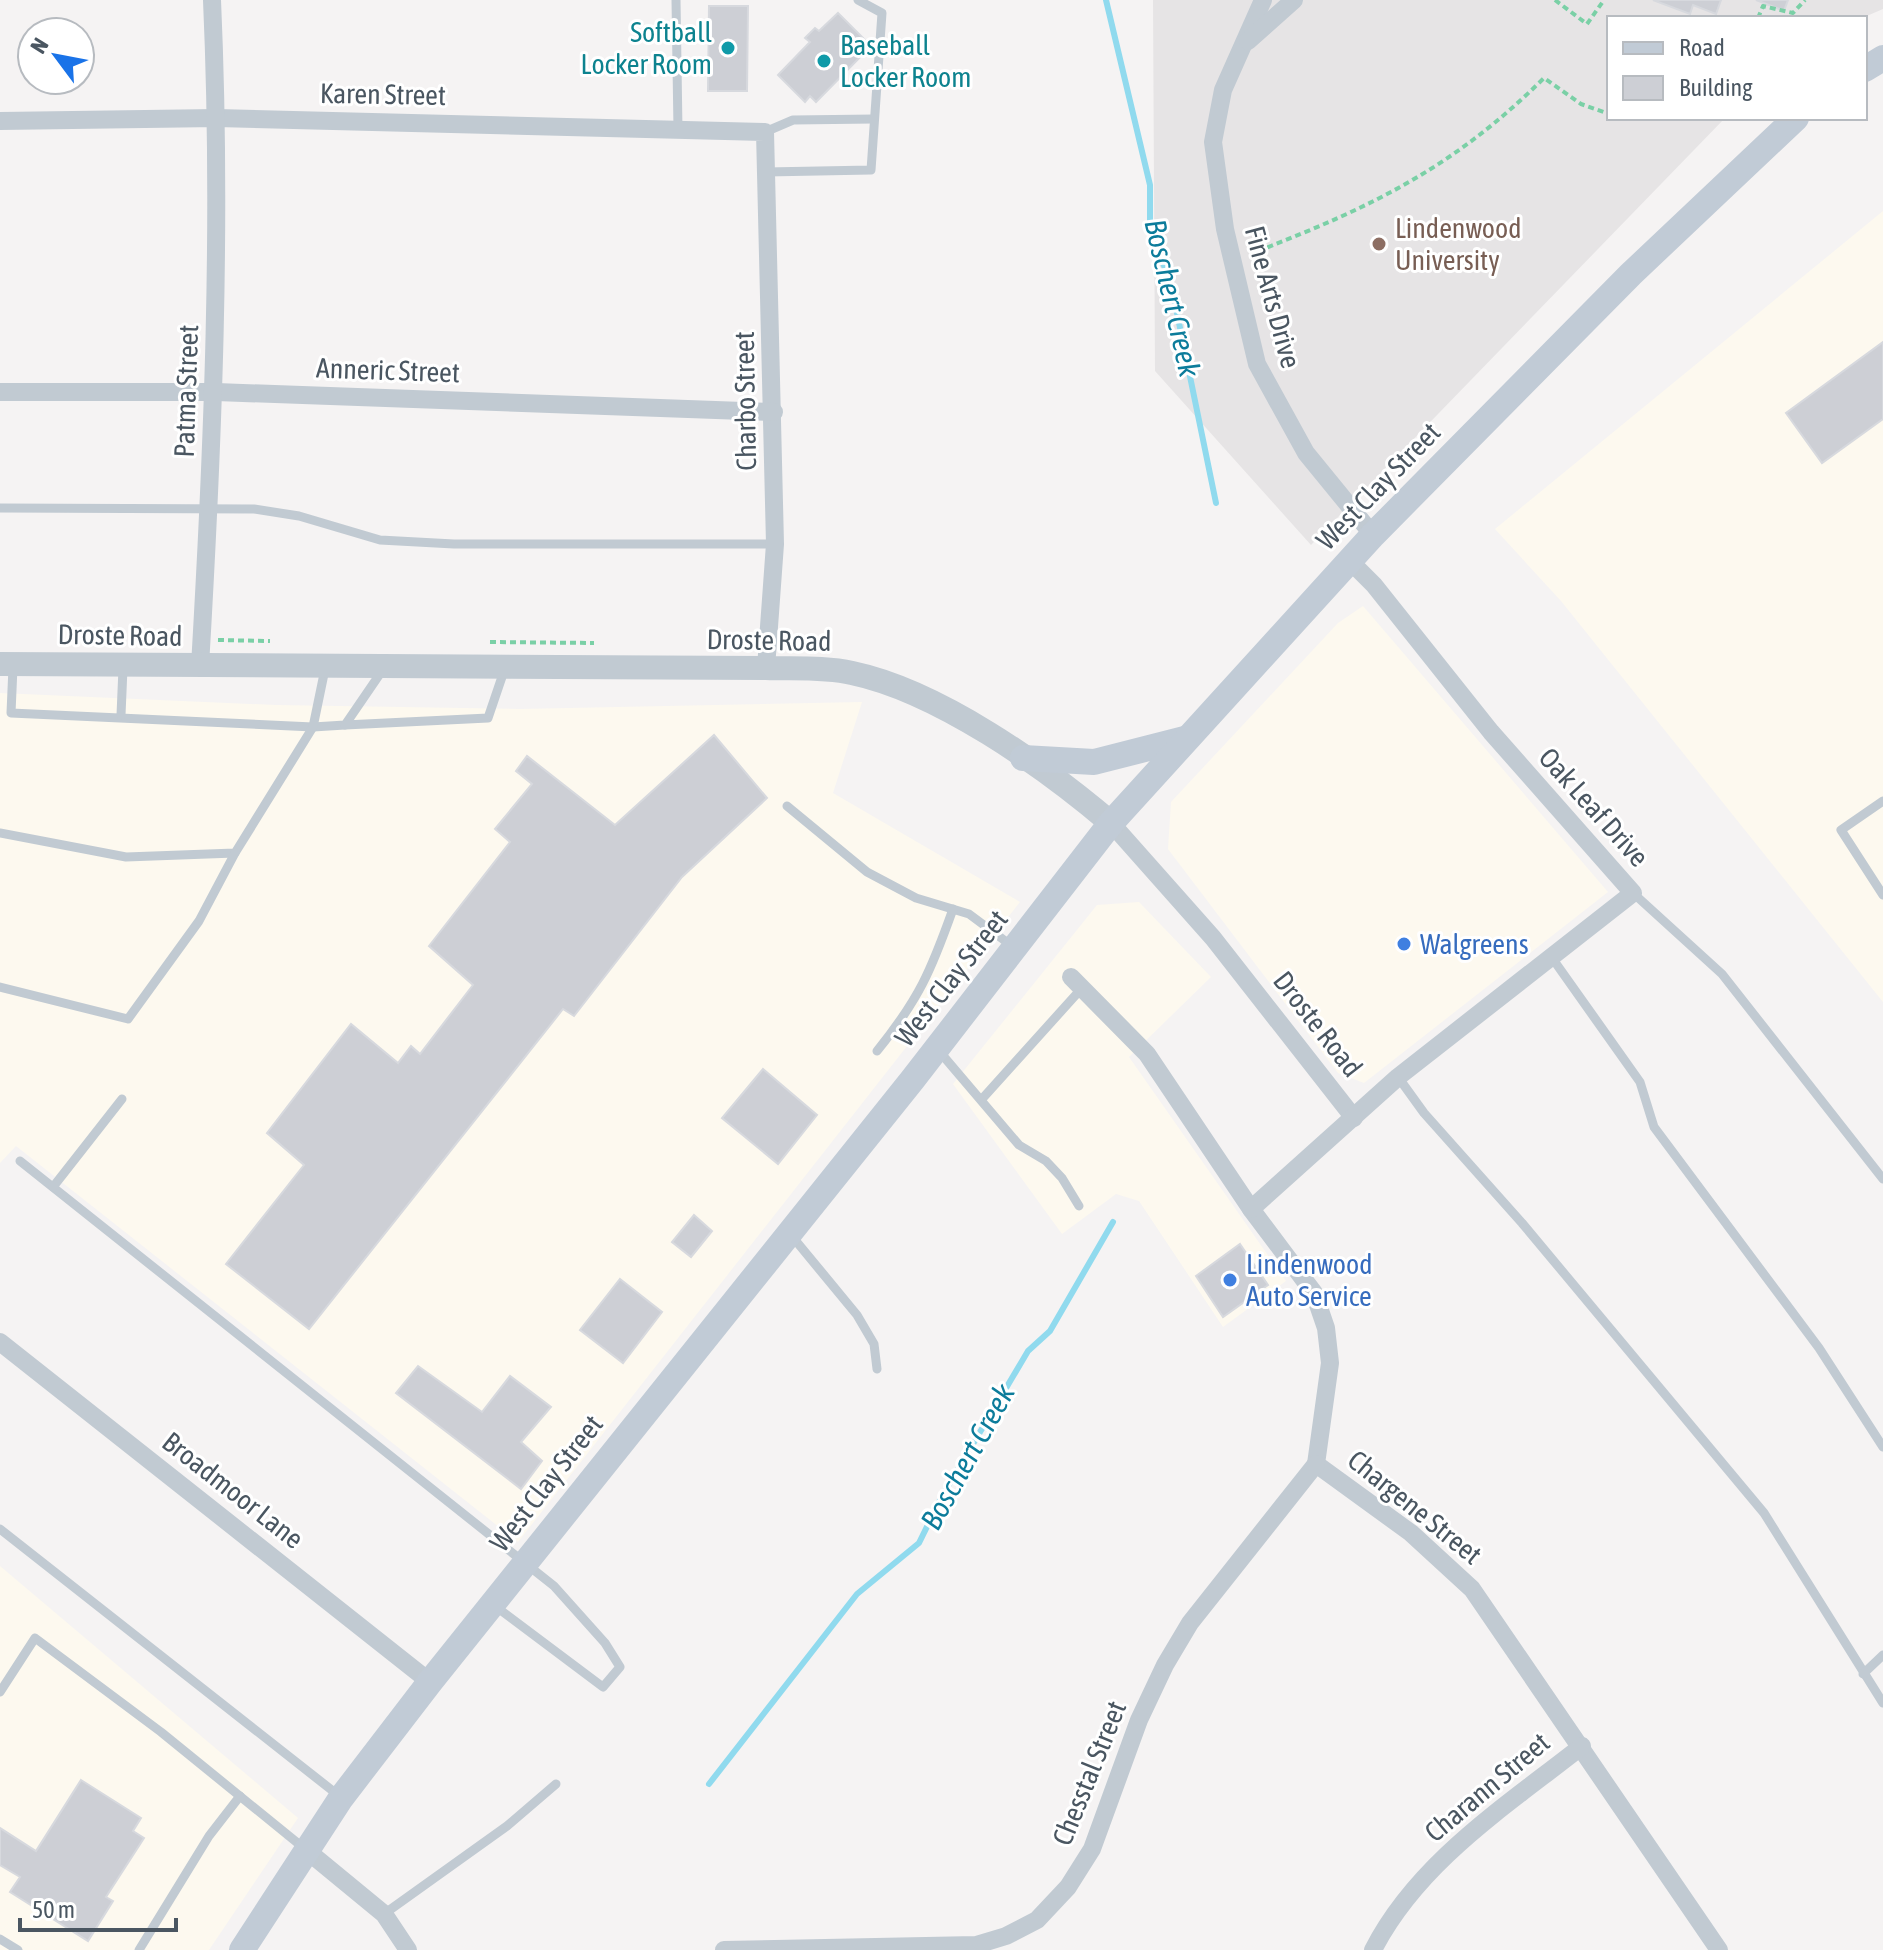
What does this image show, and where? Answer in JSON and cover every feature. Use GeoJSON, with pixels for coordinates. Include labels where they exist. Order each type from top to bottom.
{"type":"FeatureCollection","features":[{"type":"Feature","properties":{"kind":"main road","name":"West Clay Street"},"geometry":{"type":"LineString","coordinates":[[242,1950],[305,1849],[430,1682],[937,1048],[1111,823],[1184,739],[1373,535],[1631,274],[1794,120]]}},
{"type":"Feature","properties":{"kind":"main road"},"geometry":{"type":"LineString","coordinates":[[1023,758],[1094,762],[1184,739]]}},
{"type":"Feature","properties":{"kind":"street","name":"Patma Street"},"geometry":{"type":"LineString","coordinates":[[200,666],[216,392],[217,118],[212,0]]}},
{"type":"Feature","properties":{"kind":"street","name":"Fine Arts Drive"},"geometry":{"type":"LineString","coordinates":[[1263,0],[1223,90],[1213,142],[1225,229],[1257,364],[1306,453],[1373,535]]}},
{"type":"Feature","properties":{"kind":"street","name":"Fine Arts Drive"},"geometry":{"type":"LineString","coordinates":[[1243,45],[1294,0]]}},
{"type":"Feature","properties":{"kind":"street","name":"Karen Street"},"geometry":{"type":"LineString","coordinates":[[0,121],[217,118],[765,132]]}},
{"type":"Feature","properties":{"kind":"street","name":"Charbo Street"},"geometry":{"type":"LineString","coordinates":[[765,132],[775,544],[766,668]]}},
{"type":"Feature","properties":{"kind":"street","name":"Anneric Street"},"geometry":{"type":"LineString","coordinates":[[0,392],[216,392],[774,412]]}},
{"type":"Feature","properties":{"kind":"street","name":"Oak Leaf Drive"},"geometry":{"type":"LineString","coordinates":[[1251,1209],[1398,1077],[1633,893],[1557,809],[1384,597],[1350,561]]}},
{"type":"Feature","properties":{"kind":"street","name":"Droste Road"},"geometry":{"type":"LineString","coordinates":[[6,664],[766,668],[850,672],[905,688],[1023,758],[1081,797],[1111,823],[1213,938],[1354,1118]]}},
{"type":"Feature","properties":{"kind":"street","name":"Chargene Street"},"geometry":{"type":"LineString","coordinates":[[1076,983],[1147,1054],[1251,1209],[1314,1293],[1326,1328],[1330,1363],[1316,1464],[1411,1533],[1472,1589],[1719,1950]]}},
{"type":"Feature","properties":{"kind":"street","name":"Broadmoor Lane"},"geometry":{"type":"LineString","coordinates":[[0,1342],[430,1682]]}},
{"type":"Feature","properties":{"kind":"street","name":"Chesstal Street"},"geometry":{"type":"LineString","coordinates":[[724,1950],[976,1945],[1006,1936],[1037,1920],[1068,1887],[1092,1849],[1139,1720],[1190,1623],[1316,1464]]}},
{"type":"Feature","properties":{"kind":"street","name":"Charann Street"},"geometry":{"type":"LineString","coordinates":[[1373,1950],[1386,1924],[1451,1849],[1582,1746]]}},
{"type":"Feature","properties":{"kind":"street"},"geometry":{"type":"LineString","coordinates":[[305,1849],[384,1914],[408,1950]]}},
{"type":"Feature","properties":{"kind":"lane"},"geometry":{"type":"LineString","coordinates":[[676,0],[678,130]]}},
{"type":"Feature","properties":{"kind":"lane"},"geometry":{"type":"LineString","coordinates":[[766,172],[871,170],[882,13],[858,0]]}},
{"type":"Feature","properties":{"kind":"lane"},"geometry":{"type":"LineString","coordinates":[[765,132],[793,120],[874,119]]}},
{"type":"Feature","properties":{"kind":"lane"},"geometry":{"type":"LineString","coordinates":[[0,508],[209,509],[285,513],[365,537],[403,542],[586,546],[775,544]]}},
{"type":"Feature","properties":{"kind":"lane"},"geometry":{"type":"LineString","coordinates":[[6,664],[11,713],[121,715],[313,727],[488,718],[505,668]]}},
{"type":"Feature","properties":{"kind":"lane"},"geometry":{"type":"LineString","coordinates":[[121,715],[123,664]]}},
{"type":"Feature","properties":{"kind":"lane"},"geometry":{"type":"LineString","coordinates":[[0,987],[128,1019],[199,921],[235,853],[313,727],[325,665]]}},
{"type":"Feature","properties":{"kind":"lane"},"geometry":{"type":"LineString","coordinates":[[345,725],[386,666]]}},
{"type":"Feature","properties":{"kind":"lane"},"geometry":{"type":"LineString","coordinates":[[1883,801],[1841,830],[1883,895]]}},
{"type":"Feature","properties":{"kind":"lane"},"geometry":{"type":"LineString","coordinates":[[787,806],[867,872],[916,898],[969,914],[1014,948]]}},
{"type":"Feature","properties":{"kind":"lane"},"geometry":{"type":"LineString","coordinates":[[0,833],[126,857],[235,853]]}},
{"type":"Feature","properties":{"kind":"lane"},"geometry":{"type":"LineString","coordinates":[[1633,893],[1722,974],[1883,1179]]}},
{"type":"Feature","properties":{"kind":"lane"},"geometry":{"type":"LineString","coordinates":[[877,1051],[918,998],[953,909]]}},
{"type":"Feature","properties":{"kind":"lane"},"geometry":{"type":"LineString","coordinates":[[1550,955],[1640,1082],[1654,1127],[1819,1348],[1883,1447]]}},
{"type":"Feature","properties":{"kind":"lane"},"geometry":{"type":"LineString","coordinates":[[982,1099],[1076,983]]}},
{"type":"Feature","properties":{"kind":"lane"},"geometry":{"type":"LineString","coordinates":[[937,1048],[1019,1145],[1046,1161],[1062,1178],[1079,1206]]}},
{"type":"Feature","properties":{"kind":"lane"},"geometry":{"type":"LineString","coordinates":[[1398,1077],[1424,1113],[1522,1223],[1764,1513],[1883,1703]]}},
{"type":"Feature","properties":{"kind":"lane"},"geometry":{"type":"LineString","coordinates":[[53,1187],[122,1099]]}},
{"type":"Feature","properties":{"kind":"lane"},"geometry":{"type":"LineString","coordinates":[[20,1161],[559,1590],[605,1643],[620,1667],[603,1687],[492,1604]]}},
{"type":"Feature","properties":{"kind":"lane"},"geometry":{"type":"LineString","coordinates":[[789,1232],[857,1315],[874,1344],[877,1369]]}},
{"type":"Feature","properties":{"kind":"lane"},"geometry":{"type":"LineString","coordinates":[[0,1529],[341,1798]]}},
{"type":"Feature","properties":{"kind":"lane"},"geometry":{"type":"LineString","coordinates":[[0,1692],[35,1638],[305,1849]]}},
{"type":"Feature","properties":{"kind":"lane"},"geometry":{"type":"LineString","coordinates":[[1863,1674],[1883,1655]]}},
{"type":"Feature","properties":{"kind":"lane"},"geometry":{"type":"LineString","coordinates":[[384,1914],[482,1840],[507,1826],[556,1784]]}},
{"type":"Feature","properties":{"kind":"lane"},"geometry":{"type":"LineString","coordinates":[[139,1950],[209,1836],[240,1796]]}},
{"type":"Feature","properties":{"kind":"lane"},"geometry":{"type":"LineString","coordinates":[[0,1939],[18,1950]]}},
{"type":"Feature","properties":{"kind":"path"},"geometry":{"type":"LineString","coordinates":[[1555,0],[1587,24],[1604,0]]}},
{"type":"Feature","properties":{"kind":"path"},"geometry":{"type":"LineString","coordinates":[[1759,16],[1763,6],[1793,13],[1805,0]]}},
{"type":"Feature","properties":{"kind":"path"},"geometry":{"type":"LineString","coordinates":[[1258,251],[1327,225],[1414,181],[1498,123],[1544,78],[1581,104],[1607,113]]}},
{"type":"Feature","properties":{"kind":"shaded area","name":"Lindenwood University"},"geometry":{"type":"Polygon","coordinates":[[[1153,0],[1883,0],[1883,9],[1867,16],[1607,16],[1607,120],[1723,120],[1311,545],[1155,371],[1153,0]]]}},
{"type":"Feature","properties":{"kind":"shaded area"},"geometry":{"type":"Polygon","coordinates":[[[1883,211],[1883,1002],[1561,601],[1495,529],[1883,211]]]}},
{"type":"Feature","properties":{"kind":"shaded area"},"geometry":{"type":"Polygon","coordinates":[[[1363,606],[1608,892],[1364,1083],[1338,1073],[1168,849],[1171,802],[1338,623],[1363,606]]]}},
{"type":"Feature","properties":{"kind":"shaded area"},"geometry":{"type":"Polygon","coordinates":[[[0,693],[276,705],[520,709],[862,702],[833,793],[1020,902],[518,1542],[16,1146],[0,1163],[0,693]]]}},
{"type":"Feature","properties":{"kind":"shaded area"},"geometry":{"type":"Polygon","coordinates":[[[1139,902],[1211,977],[1129,1057],[1286,1281],[1223,1327],[1139,1201],[1116,1194],[1062,1234],[953,1084],[1097,905],[1139,902]]]}},
{"type":"Feature","properties":{"kind":"shaded area"},"geometry":{"type":"Polygon","coordinates":[[[0,1566],[298,1818],[209,1950],[0,1950],[0,1566]]]}},
{"type":"Feature","properties":{"kind":"building"},"geometry":{"type":"Polygon","coordinates":[[[1653,0],[1721,0],[1716,14],[1693,5],[1690,14],[1653,0]]]}},
{"type":"Feature","properties":{"kind":"building"},"geometry":{"type":"Polygon","coordinates":[[[1756,0],[1788,0],[1784,11],[1756,0]]]}},
{"type":"Feature","properties":{"kind":"building","name":"Softball Locker Room"},"geometry":{"type":"Polygon","coordinates":[[[709,6],[748,6],[747,91],[708,91],[709,6]]]}},
{"type":"Feature","properties":{"kind":"building","name":"Baseball Locker Room"},"geometry":{"type":"Polygon","coordinates":[[[838,13],[871,46],[816,102],[810,96],[805,102],[778,75],[810,42],[805,38],[815,28],[819,31],[838,13]]]}},
{"type":"Feature","properties":{"kind":"building"},"geometry":{"type":"Polygon","coordinates":[[[1883,342],[1883,419],[1822,463],[1786,413],[1883,342]]]}},
{"type":"Feature","properties":{"kind":"building"},"geometry":{"type":"Polygon","coordinates":[[[714,735],[767,798],[682,877],[574,1016],[563,1009],[309,1329],[226,1264],[304,1165],[267,1133],[351,1024],[398,1063],[411,1046],[420,1054],[473,985],[429,946],[510,842],[495,829],[532,784],[516,771],[527,756],[615,825],[714,735]]]}},
{"type":"Feature","properties":{"kind":"building"},"geometry":{"type":"Polygon","coordinates":[[[763,1069],[817,1115],[778,1164],[722,1118],[763,1069]]]}},
{"type":"Feature","properties":{"kind":"building"},"geometry":{"type":"Polygon","coordinates":[[[694,1215],[712,1231],[691,1257],[672,1242],[694,1215]]]}},
{"type":"Feature","properties":{"kind":"building"},"geometry":{"type":"Polygon","coordinates":[[[1240,1244],[1268,1285],[1223,1317],[1196,1276],[1240,1244]]]}},
{"type":"Feature","properties":{"kind":"building"},"geometry":{"type":"Polygon","coordinates":[[[620,1279],[662,1312],[623,1363],[580,1330],[620,1279]]]}},
{"type":"Feature","properties":{"kind":"building"},"geometry":{"type":"Polygon","coordinates":[[[418,1366],[482,1412],[510,1376],[551,1407],[521,1442],[542,1461],[521,1489],[396,1393],[418,1366]]]}},
{"type":"Feature","properties":{"kind":"building"},"geometry":{"type":"Polygon","coordinates":[[[81,1780],[141,1818],[133,1831],[144,1838],[106,1897],[113,1901],[88,1941],[10,1892],[20,1877],[0,1865],[0,1828],[36,1851],[81,1780]]]}},
{"type":"Feature","properties":{"kind":"waterway","name":"Boschert Creek"},"geometry":{"type":"LineString","coordinates":[[1106,0],[1150,185],[1150,229],[1171,284],[1216,503]]}},
{"type":"Feature","properties":{"kind":"waterway","name":"Boschert Creek"},"geometry":{"type":"LineString","coordinates":[[709,1784],[857,1594],[919,1543],[941,1498],[1028,1351],[1050,1331],[1113,1222]]}},
{"type":"Feature","properties":{"kind":"place","name":"Softball Locker Room"},"geometry":{"type":"Point","coordinates":[728,48]}},
{"type":"Feature","properties":{"kind":"place","name":"Baseball Locker Room"},"geometry":{"type":"Point","coordinates":[824,61]}},
{"type":"Feature","properties":{"kind":"place","name":"Lindenwood University"},"geometry":{"type":"Point","coordinates":[1379,244]}},
{"type":"Feature","properties":{"kind":"place","name":"Walgreens"},"geometry":{"type":"Point","coordinates":[1404,944]}},
{"type":"Feature","properties":{"kind":"place","name":"Lindenwood Auto Service"},"geometry":{"type":"Point","coordinates":[1230,1280]}}]}
